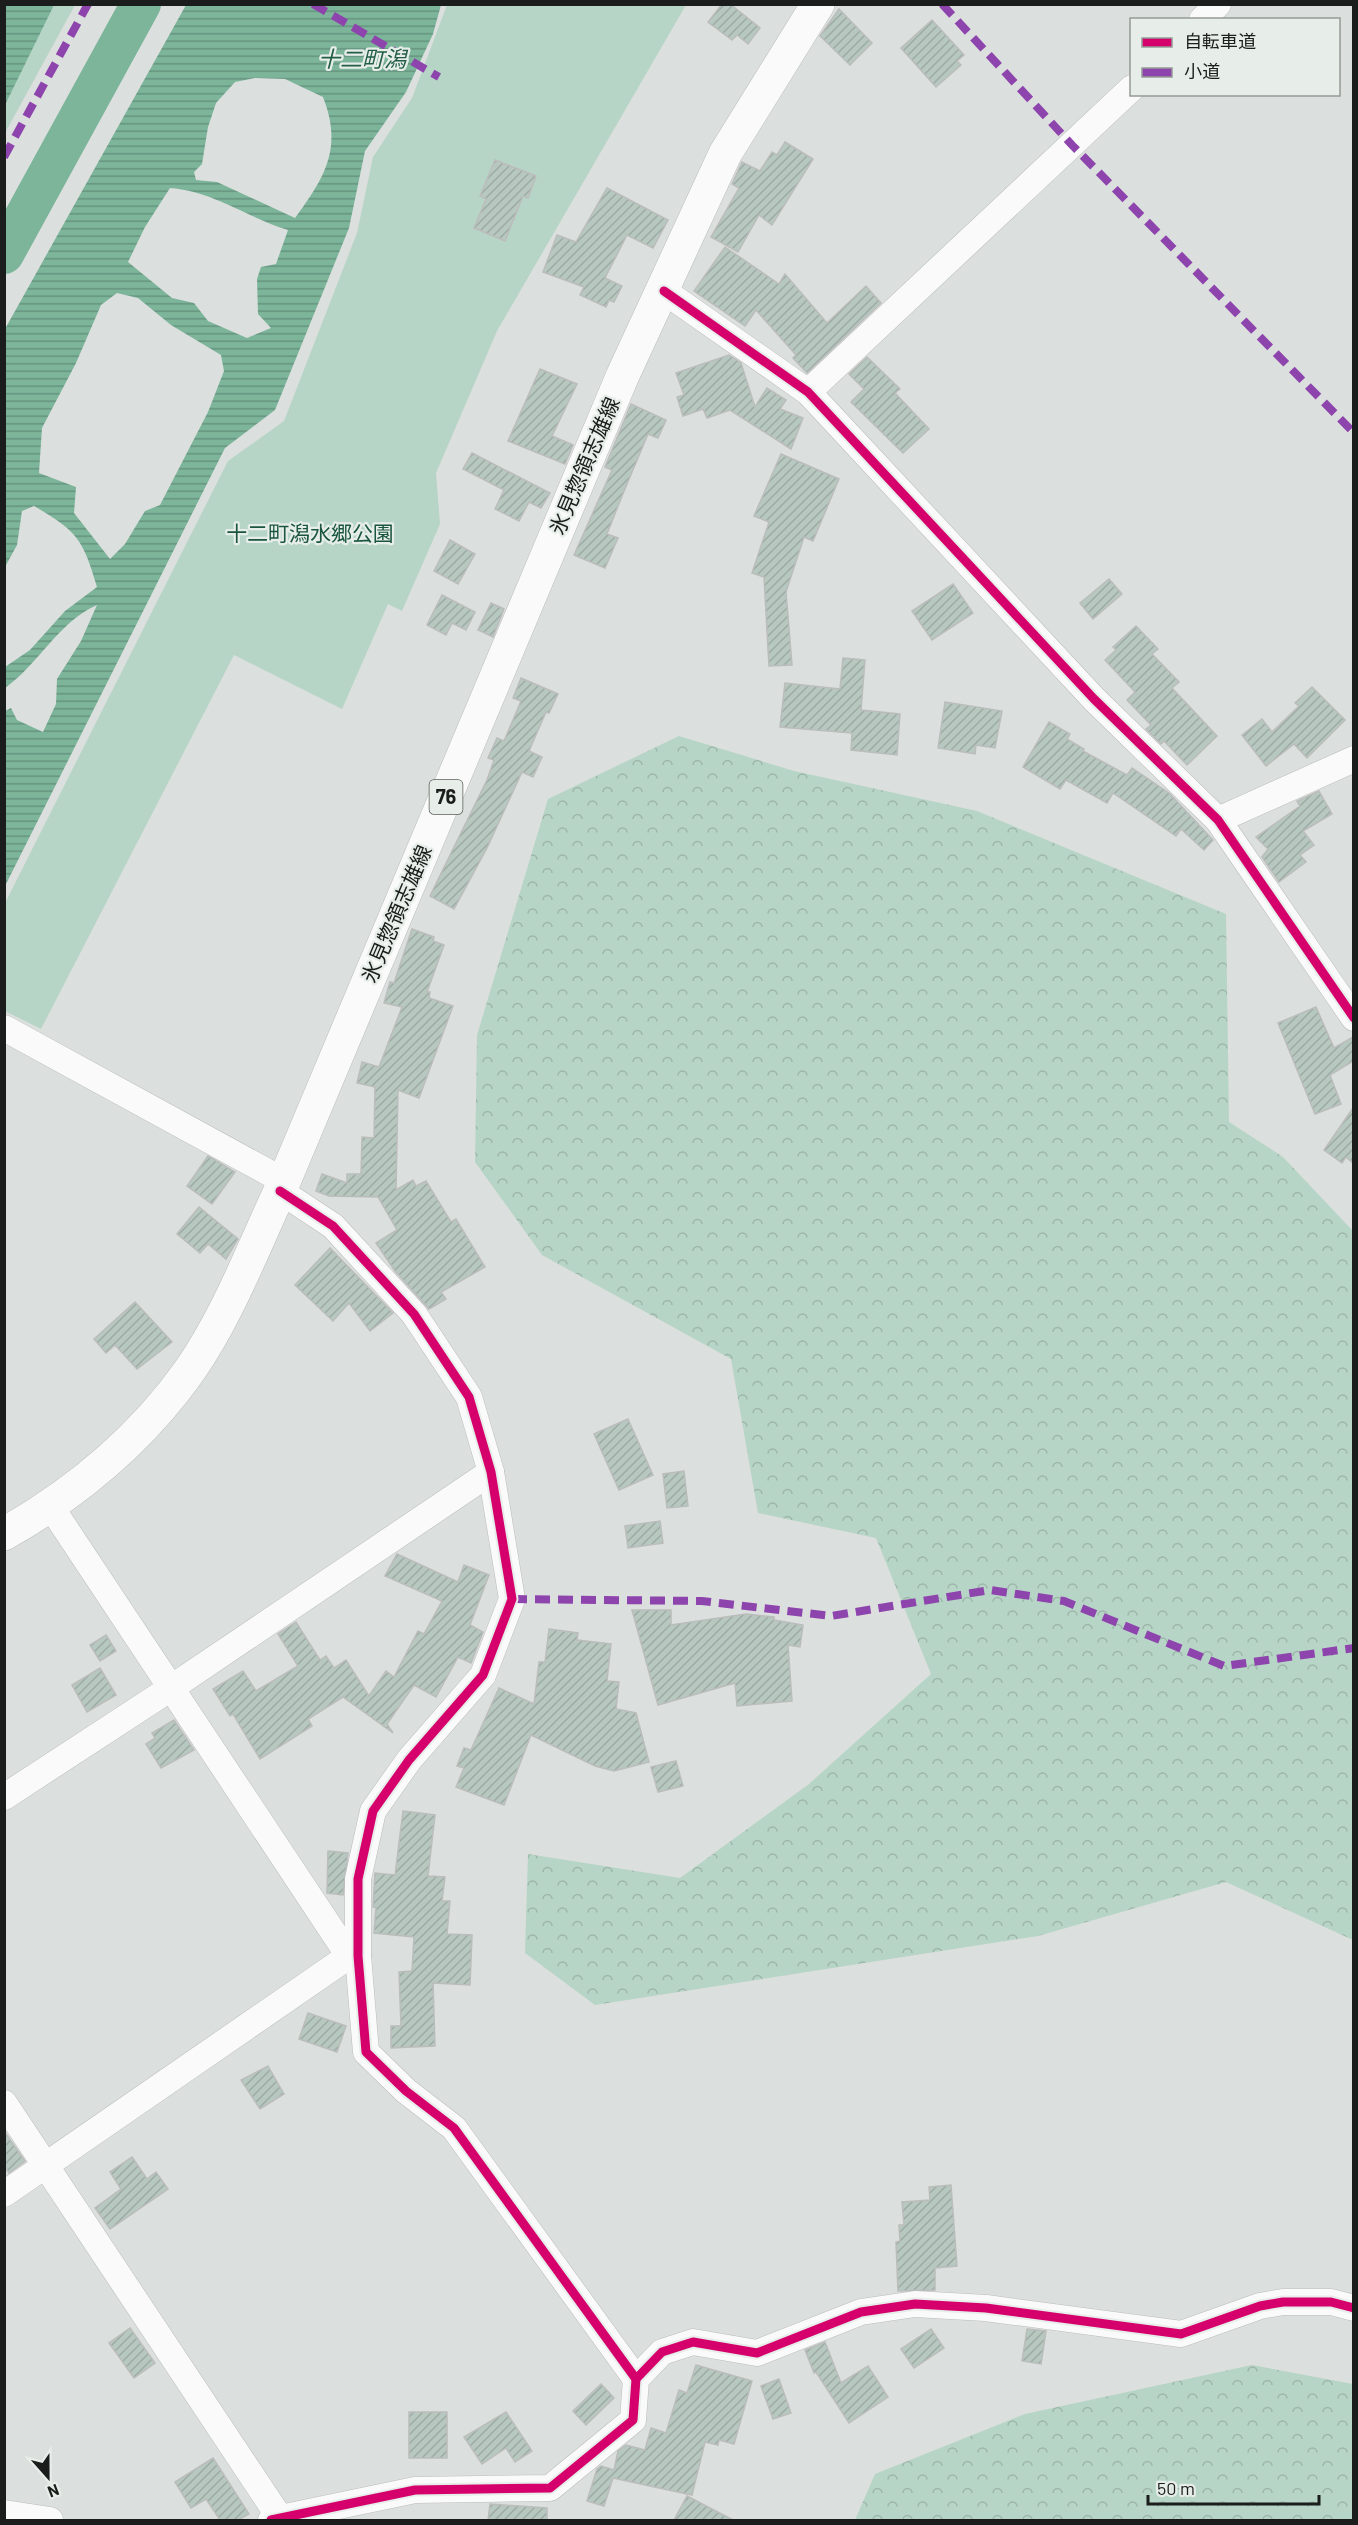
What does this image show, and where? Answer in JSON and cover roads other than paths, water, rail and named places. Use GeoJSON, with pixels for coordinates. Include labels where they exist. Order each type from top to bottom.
{"type":"FeatureCollection","features":[{"type":"Feature","properties":{"kind":"main road","name":"氷見惣領志雄線"},"geometry":{"type":"LineString","coordinates":[[4,1534],[51,1507],[142,1430],[190,1369],[228,1304],[282,1186],[622,377],[664,291],[725,154],[818,4]]}},
{"type":"Feature","properties":{"kind":"street"},"geometry":{"type":"LineString","coordinates":[[1204,18],[1218,4]]}},
{"type":"Feature","properties":{"kind":"street"},"geometry":{"type":"LineString","coordinates":[[808,392],[1130,89]]}},
{"type":"Feature","properties":{"kind":"street"},"geometry":{"type":"LineString","coordinates":[[664,291],[808,392],[1094,699],[1218,820],[1353,1018]]}},
{"type":"Feature","properties":{"kind":"street"},"geometry":{"type":"LineString","coordinates":[[1218,820],[1353,759]]}},
{"type":"Feature","properties":{"kind":"street"},"geometry":{"type":"LineString","coordinates":[[4,1028],[282,1186],[333,1226],[414,1314],[469,1397],[490,1472],[512,1599],[483,1675],[409,1760],[373,1811],[358,1879],[354,1956],[366,2052],[406,2091],[454,2128],[636,2379]]}},
{"type":"Feature","properties":{"kind":"street"},"geometry":{"type":"LineString","coordinates":[[4,1797],[171,1688],[490,1472]]}},
{"type":"Feature","properties":{"kind":"street"},"geometry":{"type":"LineString","coordinates":[[51,1507],[354,1956]]}},
{"type":"Feature","properties":{"kind":"street"},"geometry":{"type":"LineString","coordinates":[[4,2194],[354,1956]]}},
{"type":"Feature","properties":{"kind":"street"},"geometry":{"type":"LineString","coordinates":[[4,2103],[47,2165],[276,2519],[415,2490],[550,2488],[633,2420],[636,2379],[662,2352],[693,2342],[757,2353],[861,2312],[915,2304],[986,2308],[1181,2334],[1260,2306],[1283,2302],[1331,2302],[1353,2308]]}},
{"type":"Feature","properties":{"kind":"street"},"geometry":{"type":"LineString","coordinates":[[4,2513],[50,2520]]}},
{"type":"Feature","properties":{"kind":"water"},"geometry":{"type":"Polygon","coordinates":[[[4,5],[54,5],[5,105],[4,5]]]}},
{"type":"Feature","properties":{"kind":"water","name":"十二町潟"},"geometry":{"type":"Polygon","coordinates":[[[186,5],[441,5],[433,34],[406,92],[365,151],[349,228],[275,410],[225,448],[5,886],[5,711],[11,708],[17,720],[43,732],[56,704],[57,679],[81,641],[97,605],[83,612],[71,622],[5,688],[5,667],[30,650],[65,611],[97,587],[87,558],[76,538],[60,522],[34,506],[22,511],[17,545],[5,567],[5,329],[186,5]],[[255,78],[235,82],[216,103],[208,127],[202,164],[194,172],[196,180],[217,182],[295,218],[315,189],[328,161],[331,147],[329,115],[323,97],[285,79],[255,78]],[[170,188],[145,227],[128,262],[172,298],[194,303],[208,321],[247,338],[271,328],[258,314],[257,279],[261,267],[276,264],[288,230],[216,199],[170,188]],[[117,293],[101,305],[76,363],[42,428],[39,473],[76,487],[74,513],[110,559],[125,544],[145,511],[160,505],[208,412],[224,371],[221,355],[171,325],[138,298],[117,293]]]}},
{"type":"Feature","properties":{"kind":"waterway","name":"十二町潟"},"geometry":{"type":"LineString","coordinates":[[4,254],[141,4]]}},
{"type":"Feature","properties":{"kind":"park label","name":"十二町潟水郷公園"},"geometry":{"type":"Point","coordinates":[310,534]}}]}
